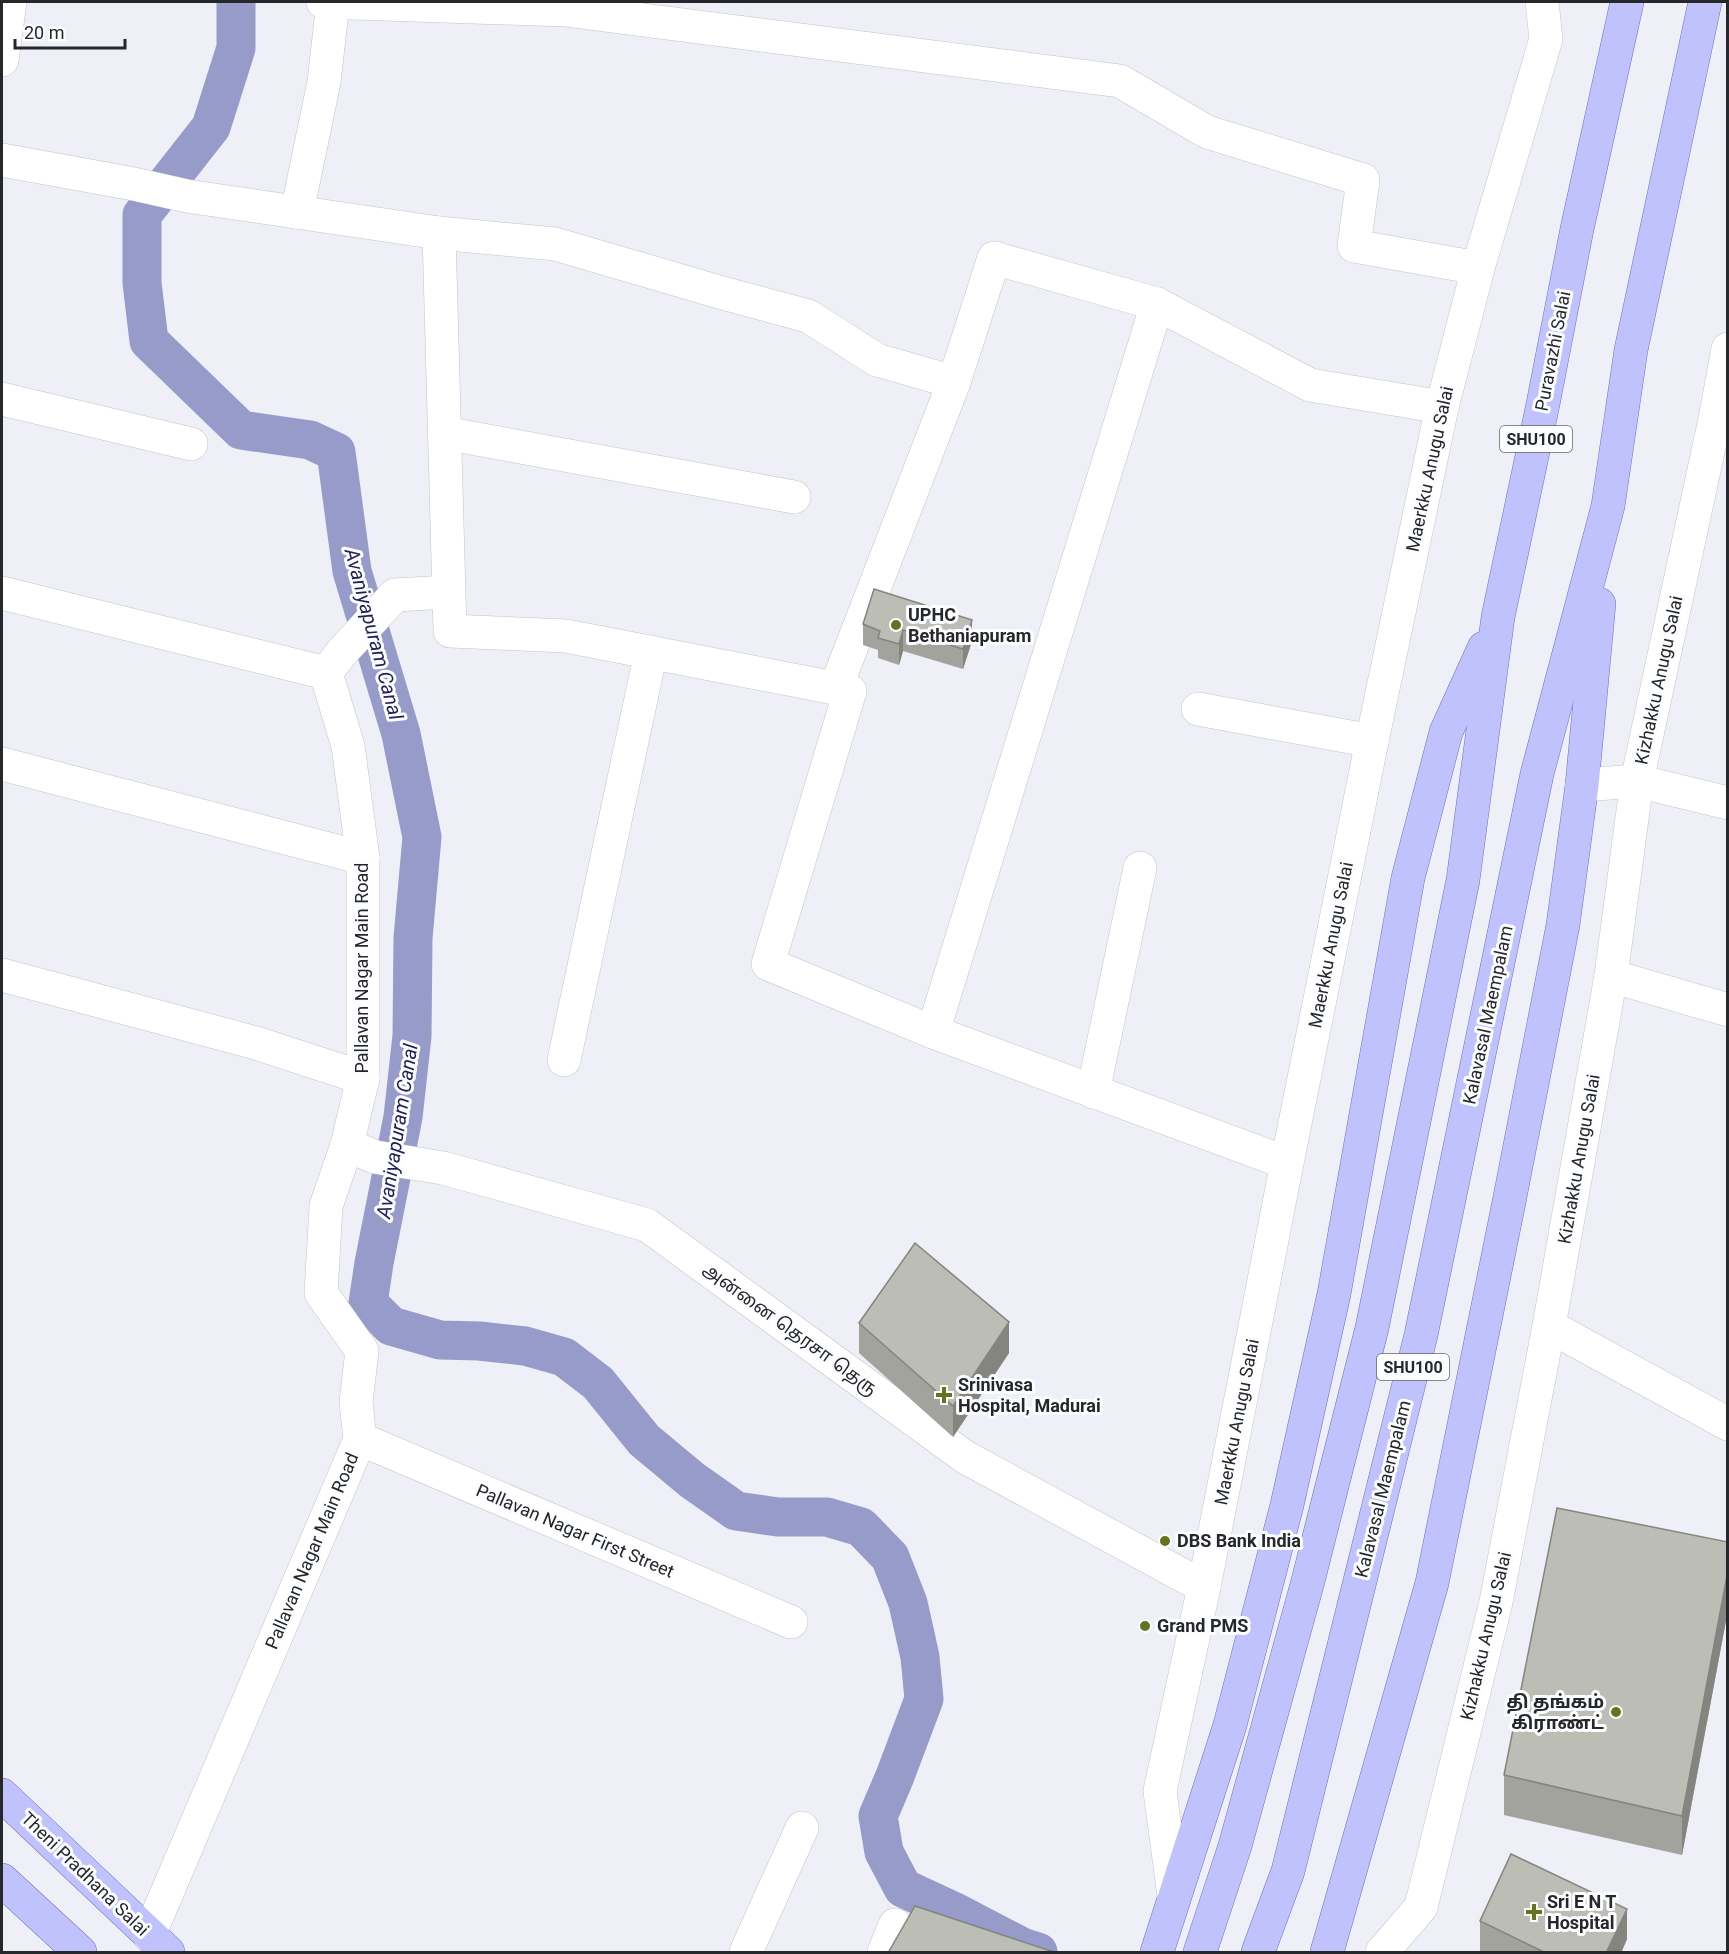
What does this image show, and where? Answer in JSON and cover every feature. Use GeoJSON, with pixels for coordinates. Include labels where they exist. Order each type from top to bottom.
{"type":"FeatureCollection","features":[{"type":"Feature","properties":{"kind":"main road","name":"Puravazhi Salai"},"geometry":{"type":"LineString","coordinates":[[1200,1953],[1245,1812],[1308,1581],[1372,1328],[1463,880],[1498,617],[1577,229],[1627,2]]}},
{"type":"Feature","properties":{"kind":"main road","name":"SHU100"},"geometry":{"type":"LineString","coordinates":[[1608,506],[1631,350],[1705,2]]}},
{"type":"Feature","properties":{"kind":"main road"},"geometry":{"type":"LineString","coordinates":[[1327,1953],[1432,1583],[1563,925],[1582,784],[1608,506]]}},
{"type":"Feature","properties":{"kind":"main road","name":"Kalavasal Maempalam"},"geometry":{"type":"LineString","coordinates":[[1258,1953],[1288,1871],[1421,1335],[1537,774],[1608,506]]}},
{"type":"Feature","properties":{"kind":"main road"},"geometry":{"type":"LineString","coordinates":[[1156,1953],[1230,1725],[1287,1505],[1334,1294],[1407,878],[1446,732],[1498,617]]}},
{"type":"Feature","properties":{"kind":"main road","name":"Theni Pradhana Salai"},"geometry":{"type":"LineString","coordinates":[[2,1795],[158,1944]]}},
{"type":"Feature","properties":{"kind":"main road"},"geometry":{"type":"LineString","coordinates":[[2,1880],[80,1953]]}},
{"type":"Feature","properties":{"kind":"street"},"geometry":{"type":"LineString","coordinates":[[2,60],[10,2]]}},
{"type":"Feature","properties":{"kind":"street"},"geometry":{"type":"LineString","coordinates":[[323,2],[565,10],[1120,81],[1207,132],[1363,180],[1354,246],[1478,268]]}},
{"type":"Feature","properties":{"kind":"street"},"geometry":{"type":"LineString","coordinates":[[297,212],[324,82],[333,2]]}},
{"type":"Feature","properties":{"kind":"street","name":"Maerkku Anugu Salai"},"geometry":{"type":"LineString","coordinates":[[1174,1896],[1160,1791],[1204,1587],[1372,741],[1442,407],[1478,268],[1546,39],[1542,2]]}},
{"type":"Feature","properties":{"kind":"street"},"geometry":{"type":"LineString","coordinates":[[2,160],[187,196],[439,233],[555,244],[808,316],[877,360],[954,382]]}},
{"type":"Feature","properties":{"kind":"street"},"geometry":{"type":"LineString","coordinates":[[439,233],[450,631],[566,636],[850,691],[768,964],[933,1032],[1287,1163]]}},
{"type":"Feature","properties":{"kind":"street"},"geometry":{"type":"LineString","coordinates":[[836,687],[954,382],[994,258],[1157,304],[1310,385],[1442,407]]}},
{"type":"Feature","properties":{"kind":"street"},"geometry":{"type":"LineString","coordinates":[[933,1032],[1157,304]]}},
{"type":"Feature","properties":{"kind":"street","name":"Kizhakku Anugu Salai"},"geometry":{"type":"LineString","coordinates":[[1382,1953],[1421,1907],[1496,1602],[1549,1326],[1611,976],[1637,782],[1728,349]]}},
{"type":"Feature","properties":{"kind":"street"},"geometry":{"type":"LineString","coordinates":[[2,399],[191,444]]}},
{"type":"Feature","properties":{"kind":"street"},"geometry":{"type":"LineString","coordinates":[[444,434],[794,497]]}},
{"type":"Feature","properties":{"kind":"street"},"geometry":{"type":"LineString","coordinates":[[2,593],[334,662],[395,595],[448,592]]}},
{"type":"Feature","properties":{"kind":"street"},"geometry":{"type":"LineString","coordinates":[[564,1060],[651,652]]}},
{"type":"Feature","properties":{"kind":"street","name":"Pallavan Nagar Main Road"},"geometry":{"type":"LineString","coordinates":[[158,1944],[360,1439],[356,1402],[362,1351],[321,1293],[326,1206],[361,1151],[363,1078],[363,858],[334,662]]}},
{"type":"Feature","properties":{"kind":"street"},"geometry":{"type":"LineString","coordinates":[[1198,709],[1372,741]]}},
{"type":"Feature","properties":{"kind":"street"},"geometry":{"type":"LineString","coordinates":[[2,764],[363,858]]}},
{"type":"Feature","properties":{"kind":"street"},"geometry":{"type":"LineString","coordinates":[[1582,784],[1637,782],[1728,803]]}},
{"type":"Feature","properties":{"kind":"street"},"geometry":{"type":"LineString","coordinates":[[1093,1092],[1140,868]]}},
{"type":"Feature","properties":{"kind":"street"},"geometry":{"type":"LineString","coordinates":[[2,975],[256,1043],[363,1078]]}},
{"type":"Feature","properties":{"kind":"street"},"geometry":{"type":"LineString","coordinates":[[1611,976],[1728,1010]]}},
{"type":"Feature","properties":{"kind":"street","name":"அன்னை தெரசா தெரு"},"geometry":{"type":"LineString","coordinates":[[361,1151],[443,1168],[647,1225],[965,1457],[1204,1587]]}},
{"type":"Feature","properties":{"kind":"street"},"geometry":{"type":"LineString","coordinates":[[1549,1326],[1728,1424]]}},
{"type":"Feature","properties":{"kind":"street","name":"Pallavan Nagar First Street"},"geometry":{"type":"LineString","coordinates":[[360,1439],[791,1622]]}},
{"type":"Feature","properties":{"kind":"street"},"geometry":{"type":"LineString","coordinates":[[746,1953],[802,1828]]}},
{"type":"Feature","properties":{"kind":"building"},"geometry":{"type":"Polygon","coordinates":[[[874,589],[972,620],[963,649],[903,630],[899,644],[878,638],[880,631],[863,624],[874,589]]]}},
{"type":"Feature","properties":{"kind":"building","name":"Srinivasa Hospital, Madurai"},"geometry":{"type":"Polygon","coordinates":[[[915,1243],[1009,1322],[953,1406],[859,1323],[915,1243]]]}},
{"type":"Feature","properties":{"kind":"building","name":"தி தங்கம் கிராண்ட்"},"geometry":{"type":"Polygon","coordinates":[[[1557,1508],[1728,1542],[1728,1570],[1682,1816],[1504,1775],[1557,1508]]]}},
{"type":"Feature","properties":{"kind":"building"},"geometry":{"type":"Polygon","coordinates":[[[1511,1854],[1627,1909],[1606,1953],[1546,1953],[1480,1921],[1511,1854]]]}},
{"type":"Feature","properties":{"kind":"building"},"geometry":{"type":"Polygon","coordinates":[[[915,1906],[1057,1953],[888,1953],[915,1906]]]}},
{"type":"Feature","properties":{"kind":"waterway","name":"Avaniyapuram Canal"},"geometry":{"type":"LineString","coordinates":[[236,2],[236,48],[211,127],[142,215],[142,283],[149,341],[241,430],[310,440],[336,452],[352,571],[401,734],[422,837],[413,938],[412,1036],[403,1117],[368,1303],[391,1326],[440,1340],[525,1346],[564,1357],[598,1383],[644,1440],[692,1480],[736,1511],[778,1517],[827,1517],[861,1527],[890,1557],[908,1603],[920,1657],[924,1699],[878,1816],[884,1852],[903,1888],[1022,1947],[1038,1952]]}},
{"type":"Feature","properties":{"kind":"place","name":"UPHC Bethaniapuram"},"geometry":{"type":"Point","coordinates":[896,625]}},
{"type":"Feature","properties":{"kind":"place","name":"Srinivasa Hospital, Madurai"},"geometry":{"type":"Point","coordinates":[944,1395]}},
{"type":"Feature","properties":{"kind":"place","name":"DBS Bank India"},"geometry":{"type":"Point","coordinates":[1165,1541]}},
{"type":"Feature","properties":{"kind":"place","name":"Grand PMS"},"geometry":{"type":"Point","coordinates":[1145,1626]}},
{"type":"Feature","properties":{"kind":"place","name":"தி தங்கம் கிராண்ட்"},"geometry":{"type":"Point","coordinates":[1616,1712]}},
{"type":"Feature","properties":{"kind":"place","name":"Sri E N T Hospital"},"geometry":{"type":"Point","coordinates":[1534,1912]}}]}
